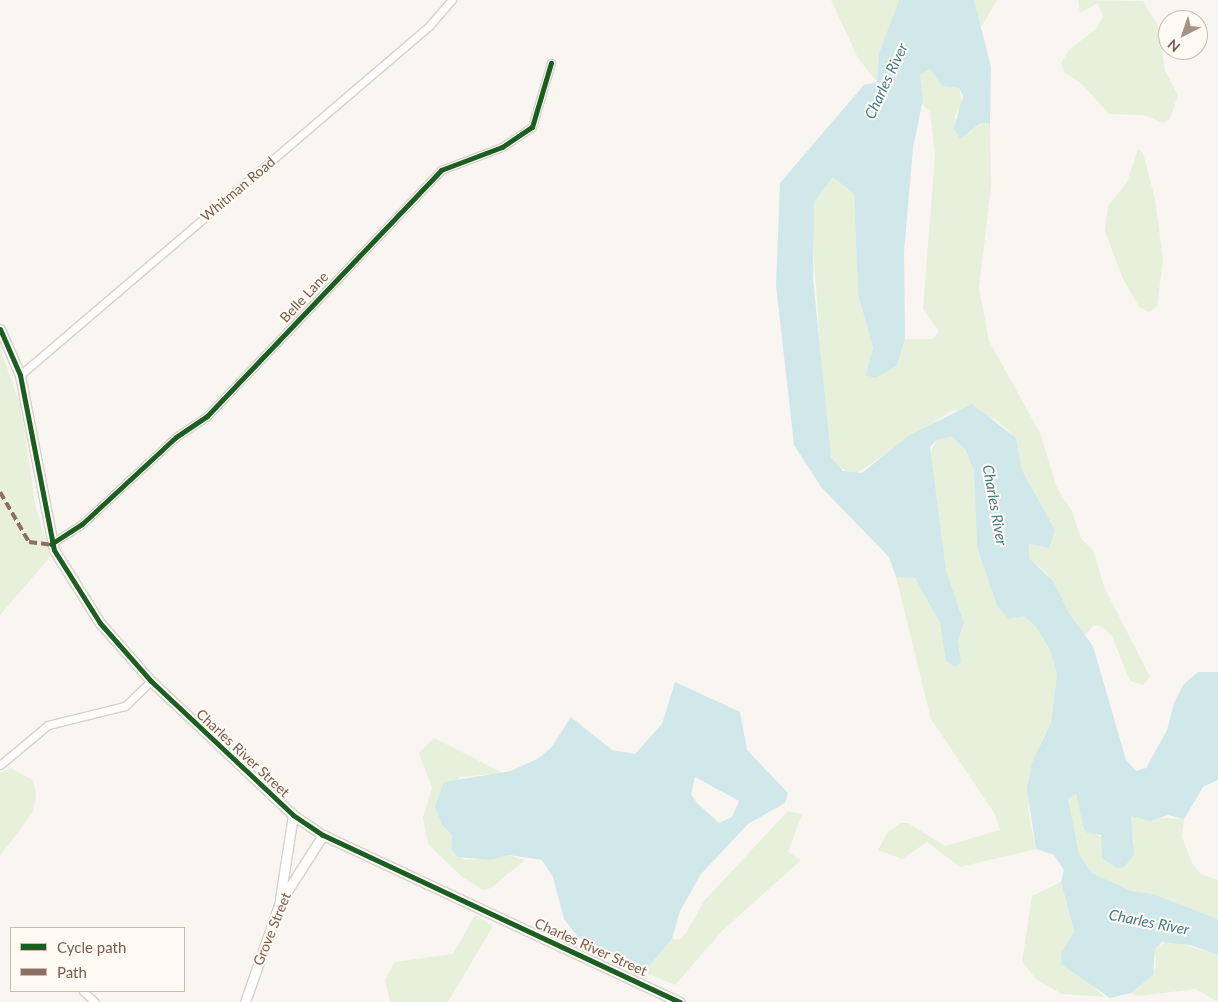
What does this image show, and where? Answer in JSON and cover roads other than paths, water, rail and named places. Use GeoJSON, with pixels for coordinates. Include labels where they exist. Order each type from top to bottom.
{"type":"FeatureCollection","features":[{"type":"Feature","properties":{"kind":"street","name":"Whitman Road"},"geometry":{"type":"LineString","coordinates":[[20,375],[429,26],[452,0]]}},
{"type":"Feature","properties":{"kind":"street","name":"Belle Lane"},"geometry":{"type":"LineString","coordinates":[[52,544],[82,524],[176,438],[207,416],[441,170],[502,147],[532,127],[551,63]]}},
{"type":"Feature","properties":{"kind":"street","name":"Charles River Street"},"geometry":{"type":"LineString","coordinates":[[0,328],[20,375],[52,544],[78,594],[151,681],[293,815],[323,835],[680,1002]]}},
{"type":"Feature","properties":{"kind":"street"},"geometry":{"type":"LineString","coordinates":[[0,764],[48,725],[125,706],[151,681]]}},
{"type":"Feature","properties":{"kind":"street"},"geometry":{"type":"LineString","coordinates":[[280,902],[293,815]]}},
{"type":"Feature","properties":{"kind":"street","name":"Grove Street"},"geometry":{"type":"LineString","coordinates":[[245,1002],[280,902],[323,835]]}},
{"type":"Feature","properties":{"kind":"street"},"geometry":{"type":"LineString","coordinates":[[84,992],[95,1002]]}},
{"type":"Feature","properties":{"kind":"water","name":"Charles River"},"geometry":{"type":"Polygon","coordinates":[[[899,0],[974,0],[991,67],[990,123],[981,123],[960,139],[954,128],[963,96],[959,88],[942,86],[930,69],[920,75],[923,99],[913,148],[904,252],[905,339],[897,366],[875,378],[866,375],[873,348],[858,294],[854,194],[833,177],[814,202],[813,278],[831,457],[843,471],[862,473],[908,436],[972,404],[1016,438],[1022,470],[1055,530],[1049,548],[1029,544],[1029,558],[1053,581],[1070,615],[1093,646],[1126,760],[1136,771],[1146,768],[1167,730],[1174,703],[1184,684],[1198,672],[1218,672],[1218,780],[1203,787],[1184,819],[1168,815],[1150,821],[1131,816],[1134,855],[1124,867],[1117,868],[1102,858],[1101,835],[1087,833],[1083,826],[1076,794],[1068,799],[1079,854],[1092,873],[1131,891],[1153,894],[1218,919],[1218,955],[1190,945],[1162,942],[1155,949],[1153,975],[1131,993],[1110,998],[1061,964],[1061,954],[1074,931],[1061,882],[1064,870],[1054,855],[1036,849],[1027,789],[1032,763],[1051,722],[1057,674],[1050,650],[1036,627],[1024,616],[1009,619],[997,606],[977,547],[974,471],[965,449],[952,437],[936,440],[930,447],[946,570],[964,623],[958,640],[961,662],[955,667],[946,661],[940,623],[915,578],[896,577],[889,557],[822,488],[794,445],[776,285],[780,183],[864,85],[877,82],[879,53],[899,0]]]}},
{"type":"Feature","properties":{"kind":"water"},"geometry":{"type":"Polygon","coordinates":[[[675,682],[740,712],[747,750],[788,793],[785,803],[748,824],[701,874],[680,911],[672,939],[644,972],[577,936],[564,919],[553,877],[542,860],[509,855],[491,860],[458,857],[451,849],[452,835],[442,825],[435,806],[444,782],[511,771],[537,759],[551,748],[571,717],[612,750],[635,754],[662,724],[675,682]],[[695,777],[691,794],[697,803],[719,823],[732,817],[739,801],[695,777]]]}}]}
